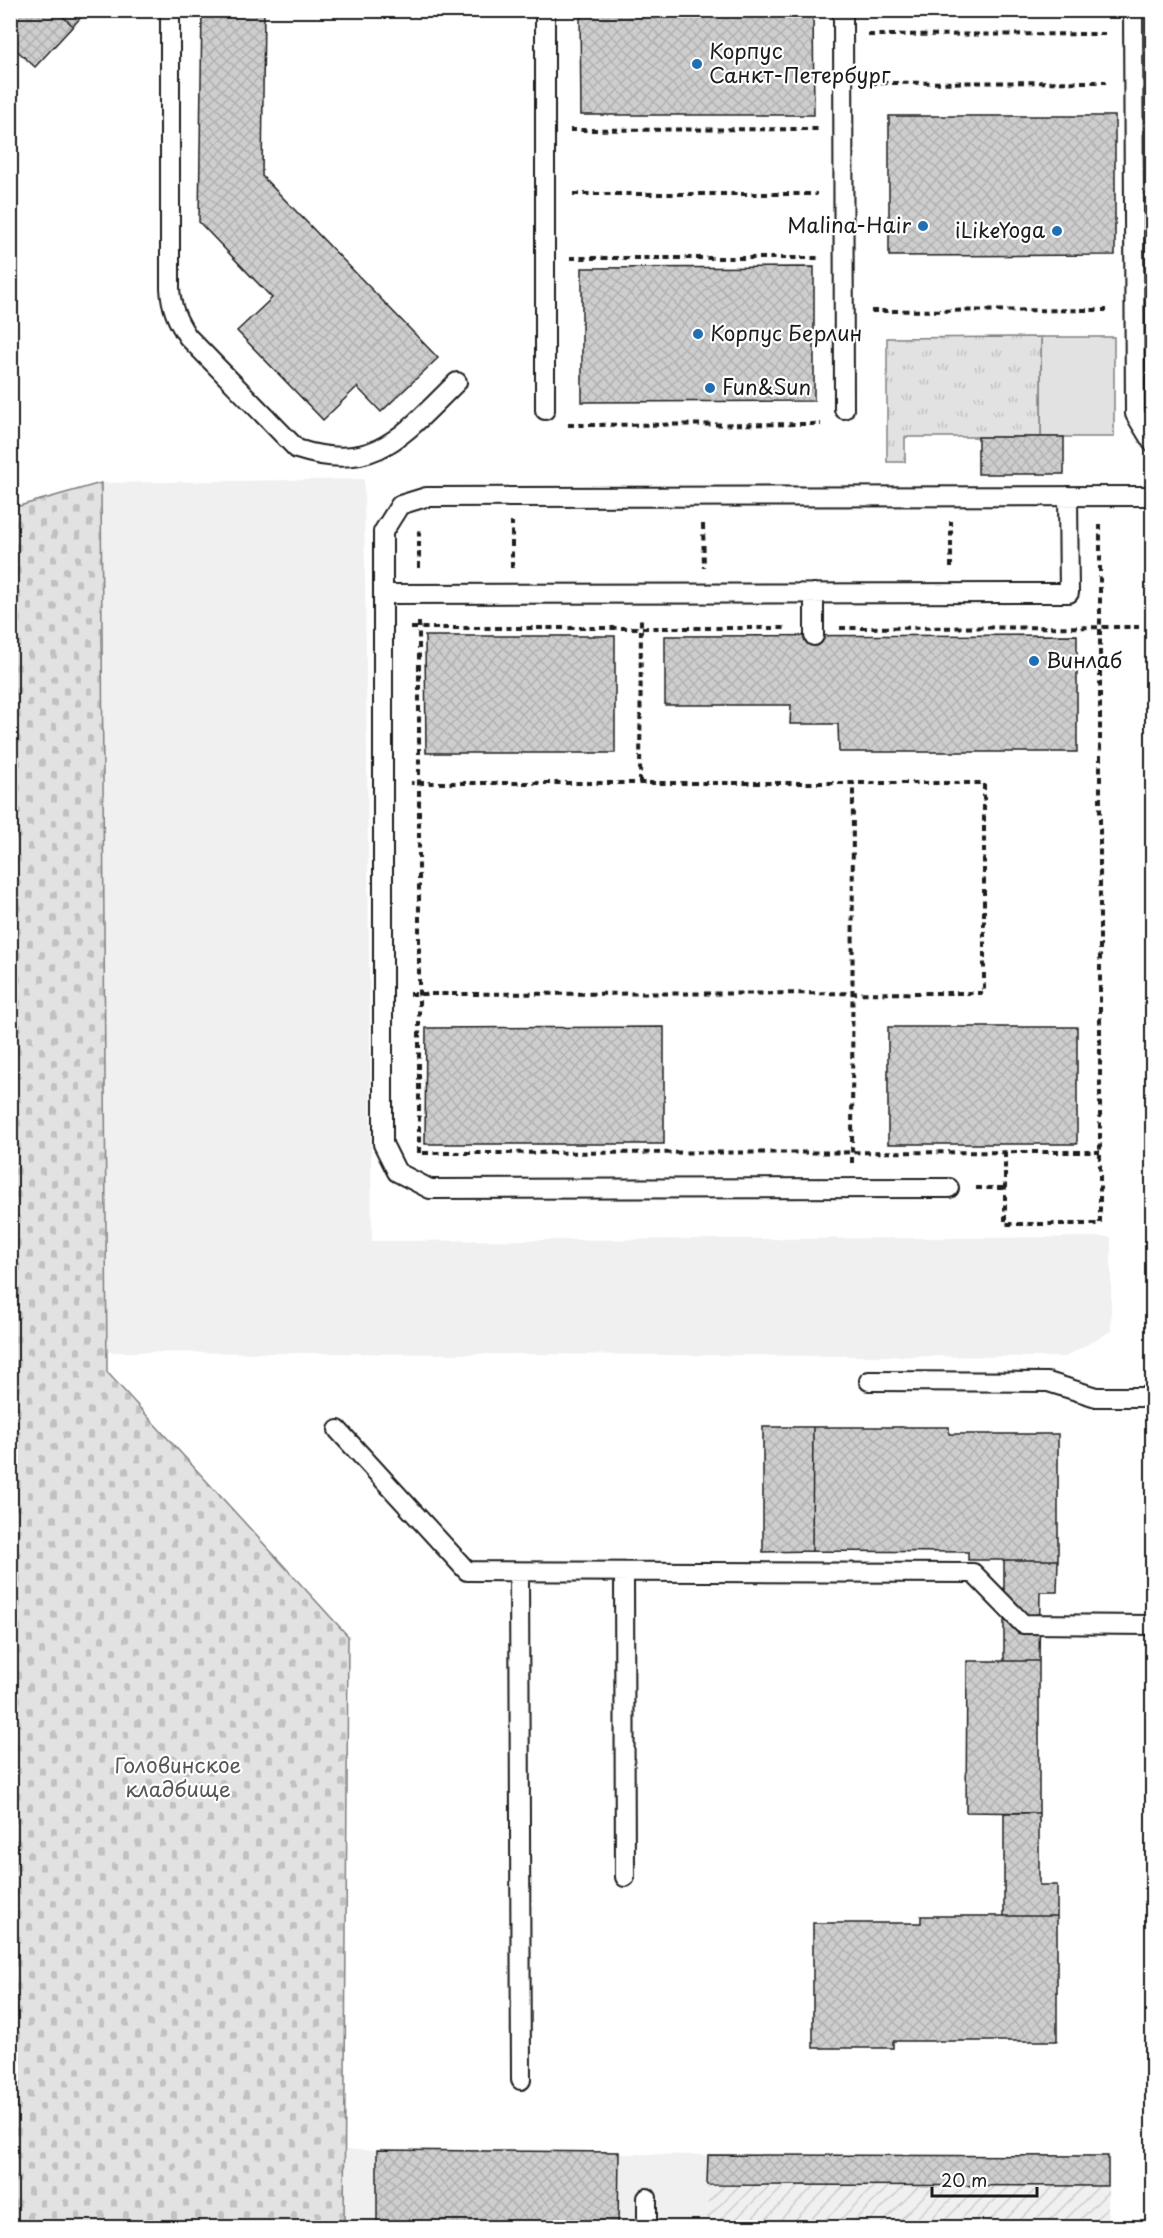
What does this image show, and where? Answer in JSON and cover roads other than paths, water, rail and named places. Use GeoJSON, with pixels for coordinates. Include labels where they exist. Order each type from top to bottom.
{"type":"FeatureCollection","features":[{"type":"Feature","properties":{"kind":"lane"},"geometry":{"type":"LineString","coordinates":[[170,10],[170,288],[175,316],[188,337],[297,449],[320,457],[352,457],[385,447],[398,439],[457,382]]}},
{"type":"Feature","properties":{"kind":"lane"},"geometry":{"type":"LineString","coordinates":[[545,10],[545,410]]}},
{"type":"Feature","properties":{"kind":"lane"},"geometry":{"type":"LineString","coordinates":[[843,10],[844,409]]}},
{"type":"Feature","properties":{"kind":"lane"},"geometry":{"type":"LineString","coordinates":[[1133,10],[1136,414],[1152,442]]}},
{"type":"Feature","properties":{"kind":"lane"},"geometry":{"type":"LineString","coordinates":[[383,594],[1069,593],[1068,496]]}},
{"type":"Feature","properties":{"kind":"lane"},"geometry":{"type":"LineString","coordinates":[[949,1188],[430,1189],[397,1172],[383,1144],[383,532],[400,505],[426,497],[1152,496]]}},
{"type":"Feature","properties":{"kind":"lane"},"geometry":{"type":"LineString","coordinates":[[814,593],[814,632]]}},
{"type":"Feature","properties":{"kind":"lane"},"geometry":{"type":"LineString","coordinates":[[869,1381],[1048,1382],[1096,1397],[1152,1397]]}},
{"type":"Feature","properties":{"kind":"lane"},"geometry":{"type":"LineString","coordinates":[[338,1430],[467,1572],[973,1573],[1023,1624],[1152,1624]]}},
{"type":"Feature","properties":{"kind":"lane"},"geometry":{"type":"LineString","coordinates":[[519,1572],[521,2080]]}},
{"type":"Feature","properties":{"kind":"lane"},"geometry":{"type":"LineString","coordinates":[[624,1572],[625,1877]]}},
{"type":"Feature","properties":{"kind":"lane"},"geometry":{"type":"LineString","coordinates":[[647,2198],[647,2228]]}},
{"type":"Feature","properties":{"kind":"place","name":"Корпус Санкт-Петербург"},"geometry":{"type":"Point","coordinates":[697,64]}},
{"type":"Feature","properties":{"kind":"place","name":"Malina-Hair"},"geometry":{"type":"Point","coordinates":[923,226]}},
{"type":"Feature","properties":{"kind":"place","name":"iLikeYoga"},"geometry":{"type":"Point","coordinates":[1057,231]}},
{"type":"Feature","properties":{"kind":"place","name":"Корпус Берлин"},"geometry":{"type":"Point","coordinates":[698,334]}},
{"type":"Feature","properties":{"kind":"place","name":"Fun&Sun"},"geometry":{"type":"Point","coordinates":[710,388]}},
{"type":"Feature","properties":{"kind":"place","name":"Винлаб"},"geometry":{"type":"Point","coordinates":[1034,661]}},
{"type":"Feature","properties":{"kind":"park label","name":"Головинское кладбище"},"geometry":{"type":"Point","coordinates":[178,1778]}}]}
